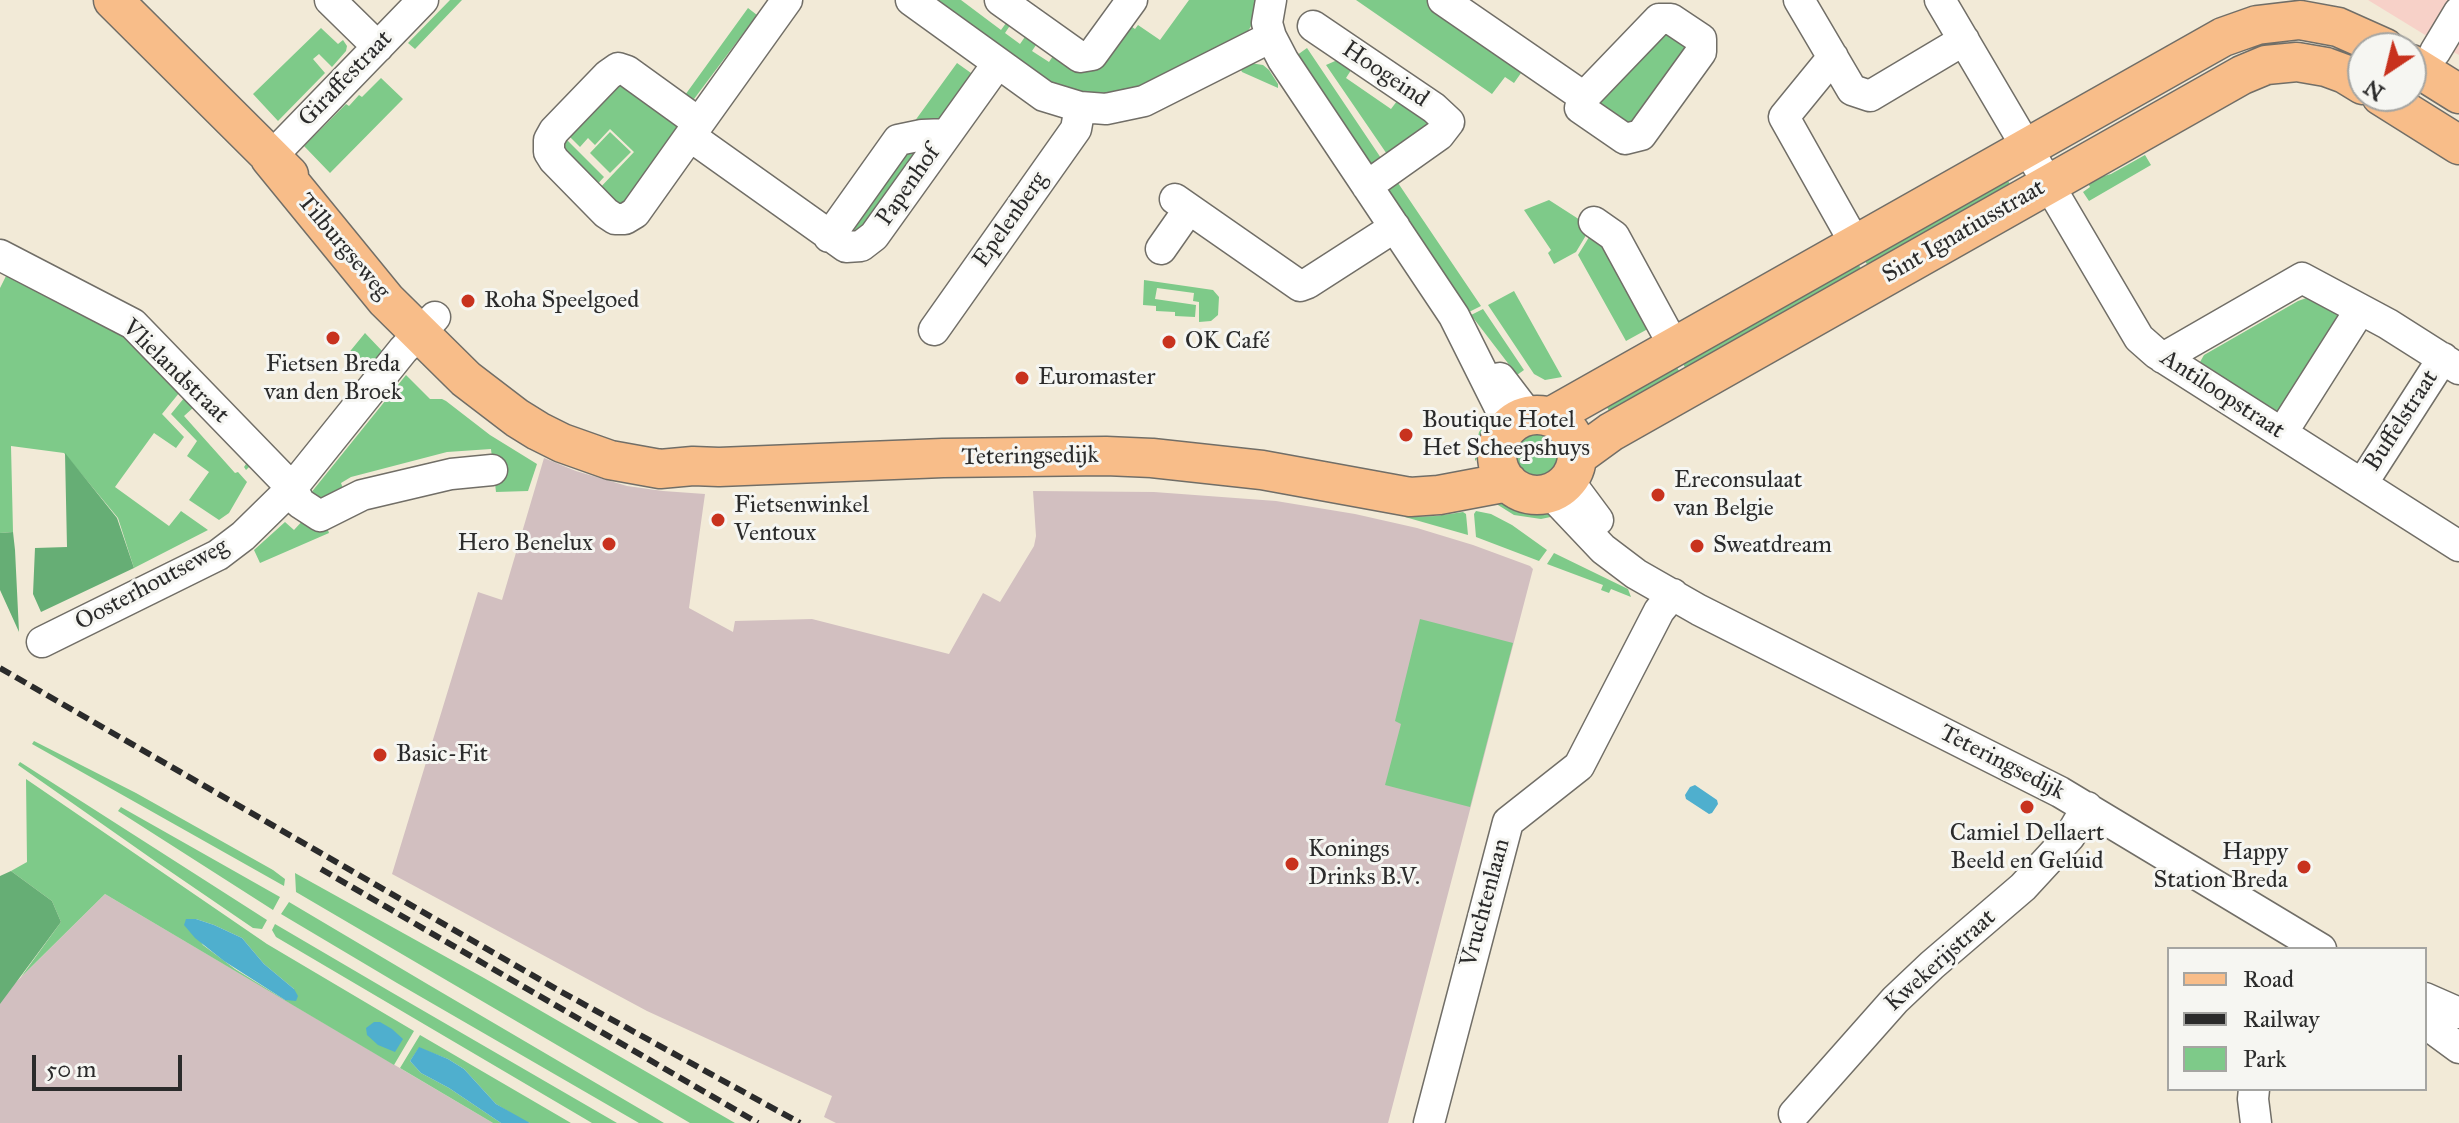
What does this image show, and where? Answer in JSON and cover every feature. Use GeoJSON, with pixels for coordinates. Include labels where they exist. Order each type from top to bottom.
{"type":"FeatureCollection","features":[{"type":"Feature","properties":{"kind":"main road","name":"Tilburgseweg"},"geometry":{"type":"LineString","coordinates":[[113,0],[270,158],[386,300],[428,325]]}},
{"type":"Feature","properties":{"kind":"main road","name":"Sint Ignatiusstraat"},"geometry":{"type":"LineString","coordinates":[[1519,440],[2223,37],[2301,10],[2349,32]]}},
{"type":"Feature","properties":{"kind":"main road","name":"Sint Ignatiusstraat"},"geometry":{"type":"LineString","coordinates":[[1565,477],[1611,432],[2242,75],[2266,65],[2297,62],[2326,67],[2347,75]]}},
{"type":"Feature","properties":{"kind":"main road"},"geometry":{"type":"LineString","coordinates":[[2427,62],[2459,94]]}},
{"type":"Feature","properties":{"kind":"main road"},"geometry":{"type":"LineString","coordinates":[[2406,112],[2459,145]]}},
{"type":"Feature","properties":{"kind":"main road","name":"Teteringsedijk"},"geometry":{"type":"LineString","coordinates":[[428,325],[466,379],[517,418],[591,455],[660,469],[959,457],[1106,456],[1262,470],[1364,488],[1461,475],[1519,440]]}},
{"type":"Feature","properties":{"kind":"main road"},"geometry":{"type":"LineString","coordinates":[[1561,423],[1576,443],[1565,477],[1527,494],[1519,440],[1561,423]]}},
{"type":"Feature","properties":{"kind":"street"},"geometry":{"type":"LineString","coordinates":[[330,0],[378,47]]}},
{"type":"Feature","properties":{"kind":"street","name":"Giraffestraat"},"geometry":{"type":"LineString","coordinates":[[270,158],[423,0]]}},
{"type":"Feature","properties":{"kind":"street"},"geometry":{"type":"LineString","coordinates":[[695,130],[787,0]]}},
{"type":"Feature","properties":{"kind":"street"},"geometry":{"type":"LineString","coordinates":[[1000,0],[1080,57],[1092,55],[1132,0]]}},
{"type":"Feature","properties":{"kind":"street"},"geometry":{"type":"LineString","coordinates":[[1271,0],[1267,23],[1283,60],[1466,336],[1519,440]]}},
{"type":"Feature","properties":{"kind":"street"},"geometry":{"type":"LineString","coordinates":[[1443,0],[1584,97]]}},
{"type":"Feature","properties":{"kind":"street"},"geometry":{"type":"LineString","coordinates":[[1799,0],[1852,90],[1870,96],[1964,40]]}},
{"type":"Feature","properties":{"kind":"street","name":"Antiloopstraat"},"geometry":{"type":"LineString","coordinates":[[1940,0],[2139,338],[2163,358],[2362,484],[2454,532]]}},
{"type":"Feature","properties":{"kind":"street"},"geometry":{"type":"LineString","coordinates":[[918,2],[1044,96],[1080,107],[1106,109],[1144,101],[1271,37]]}},
{"type":"Feature","properties":{"kind":"street"},"geometry":{"type":"LineString","coordinates":[[2297,62],[2301,10]]}},
{"type":"Feature","properties":{"kind":"street"},"geometry":{"type":"LineString","coordinates":[[2427,53],[2459,12]]}},
{"type":"Feature","properties":{"kind":"street","name":"Hoogeind"},"geometry":{"type":"LineString","coordinates":[[1313,26],[1434,108],[1449,122],[1439,135],[1367,186]]}},
{"type":"Feature","properties":{"kind":"street","name":"Sint Ignatiusstraat"},"geometry":{"type":"LineString","coordinates":[[1833,57],[1784,117],[1856,245]]}},
{"type":"Feature","properties":{"kind":"street","name":"Papenhof"},"geometry":{"type":"LineString","coordinates":[[695,130],[635,213],[625,219],[615,219],[606,213],[549,152],[549,140],[554,131],[618,68],[627,71],[695,130],[829,237],[846,247],[861,246],[874,236],[998,63]]}},
{"type":"Feature","properties":{"kind":"street","name":"Epelenberg"},"geometry":{"type":"LineString","coordinates":[[934,330],[1076,129],[1080,107]]}},
{"type":"Feature","properties":{"kind":"street"},"geometry":{"type":"LineString","coordinates":[[1161,249],[1182,204],[1300,286],[1395,227]]}},
{"type":"Feature","properties":{"kind":"street"},"geometry":{"type":"LineString","coordinates":[[1594,222],[1614,236],[1675,348]]}},
{"type":"Feature","properties":{"kind":"street","name":"Vlielandstraat"},"geometry":{"type":"LineString","coordinates":[[0,255],[133,324],[292,488]]}},
{"type":"Feature","properties":{"kind":"street","name":"Buffelstraat"},"geometry":{"type":"LineString","coordinates":[[2163,358],[2302,278],[2451,364],[2362,484]]}},
{"type":"Feature","properties":{"kind":"street"},"geometry":{"type":"LineString","coordinates":[[2282,433],[2360,310]]}},
{"type":"Feature","properties":{"kind":"street","name":"Oosterhoutseweg"},"geometry":{"type":"LineString","coordinates":[[42,642],[218,555],[243,536],[292,488],[403,350],[428,325]]}},
{"type":"Feature","properties":{"kind":"street"},"geometry":{"type":"LineString","coordinates":[[292,488],[300,503],[320,516],[362,495],[451,474],[492,470]]}},
{"type":"Feature","properties":{"kind":"street","name":"Teteringsedijk"},"geometry":{"type":"LineString","coordinates":[[1565,477],[1611,556],[1636,574],[1699,610],[2087,807],[2318,947]]}},
{"type":"Feature","properties":{"kind":"street","name":"Vruchtenlaan"},"geometry":{"type":"LineString","coordinates":[[1429,1123],[1508,822],[1579,766],[1659,611],[1673,594]]}},
{"type":"Feature","properties":{"kind":"street","name":"Kwekerijstraat"},"geometry":{"type":"LineString","coordinates":[[1794,1114],[1895,1000],[2023,887],[2070,836],[2087,807]]}},
{"type":"Feature","properties":{"kind":"street"},"geometry":{"type":"LineString","coordinates":[[2427,999],[2459,1013]]}},
{"type":"Feature","properties":{"kind":"street"},"geometry":{"type":"LineString","coordinates":[[2427,1024],[2459,1048]]}},
{"type":"Feature","properties":{"kind":"street"},"geometry":{"type":"LineString","coordinates":[[2254,1091],[2256,1123]]}},
{"type":"Feature","properties":{"kind":"shaded area"},"geometry":{"type":"Polygon","coordinates":[[[2368,0],[2459,0],[2459,55],[2427,36],[2427,32],[2420,32],[2368,0]]]}},
{"type":"Feature","properties":{"kind":"shaded area"},"geometry":{"type":"Polygon","coordinates":[[[544,458],[627,486],[705,494],[689,608],[733,632],[735,621],[812,619],[949,654],[983,593],[1000,602],[1034,546],[1033,491],[1154,492],[1276,501],[1417,528],[1530,566],[1533,569],[1388,1123],[836,1123],[824,1117],[832,1096],[647,1011],[392,874],[478,592],[502,600],[544,458]]]}},
{"type":"Feature","properties":{"kind":"shaded area"},"geometry":{"type":"Polygon","coordinates":[[[105,894],[493,1123],[0,1123],[0,998],[105,894]]]}},
{"type":"Feature","properties":{"kind":"green space"},"geometry":{"type":"Polygon","coordinates":[[[450,0],[462,0],[415,49],[408,43],[450,0]]]}},
{"type":"Feature","properties":{"kind":"green space"},"geometry":{"type":"Polygon","coordinates":[[[939,0],[961,0],[1001,30],[1009,19],[1013,21],[1005,33],[1020,44],[1029,31],[1040,39],[1032,51],[1049,62],[1053,56],[1125,22],[1135,29],[1138,25],[1160,40],[1189,0],[1260,0],[1254,21],[1244,38],[1122,98],[1066,94],[934,7],[939,0]]]}},
{"type":"Feature","properties":{"kind":"green space"},"geometry":{"type":"Polygon","coordinates":[[[1356,0],[1431,0],[1526,66],[1514,83],[1505,77],[1492,94],[1356,0]]]}},
{"type":"Feature","properties":{"kind":"green space"},"geometry":{"type":"Polygon","coordinates":[[[748,8],[757,15],[691,103],[680,102],[748,8]]]}},
{"type":"Feature","properties":{"kind":"green space"},"geometry":{"type":"Polygon","coordinates":[[[321,28],[338,44],[343,40],[346,51],[332,67],[319,54],[313,59],[325,73],[278,121],[253,94],[321,28]]]}},
{"type":"Feature","properties":{"kind":"green space"},"geometry":{"type":"Polygon","coordinates":[[[1664,29],[1689,48],[1632,128],[1592,102],[1664,29]]]}},
{"type":"Feature","properties":{"kind":"green space"},"geometry":{"type":"Polygon","coordinates":[[[1307,48],[1385,164],[1373,173],[1293,58],[1307,48]]]}},
{"type":"Feature","properties":{"kind":"green space"},"geometry":{"type":"Polygon","coordinates":[[[1342,58],[1355,64],[1346,78],[1391,109],[1397,101],[1423,110],[1432,130],[1391,160],[1326,65],[1342,58]]]}},
{"type":"Feature","properties":{"kind":"green space"},"geometry":{"type":"Polygon","coordinates":[[[957,63],[978,78],[948,120],[909,129],[957,63]]]}},
{"type":"Feature","properties":{"kind":"green space"},"geometry":{"type":"Polygon","coordinates":[[[1250,63],[1263,65],[1269,70],[1278,88],[1242,72],[1240,68],[1250,63]]]}},
{"type":"Feature","properties":{"kind":"green space"},"geometry":{"type":"Polygon","coordinates":[[[381,78],[403,99],[330,173],[304,146],[346,104],[349,106],[359,95],[362,97],[381,78]]]}},
{"type":"Feature","properties":{"kind":"green space"},"geometry":{"type":"Polygon","coordinates":[[[620,79],[680,128],[620,208],[597,191],[634,152],[610,129],[595,145],[588,138],[580,147],[564,131],[620,79]]]}},
{"type":"Feature","properties":{"kind":"green space"},"geometry":{"type":"Polygon","coordinates":[[[610,132],[631,152],[610,173],[590,153],[610,132]]]}},
{"type":"Feature","properties":{"kind":"green space"},"geometry":{"type":"Polygon","coordinates":[[[561,134],[604,177],[594,188],[557,139],[561,134]]]}},
{"type":"Feature","properties":{"kind":"green space"},"geometry":{"type":"Polygon","coordinates":[[[923,146],[869,231],[855,232],[851,225],[904,147],[923,146]]]}},
{"type":"Feature","properties":{"kind":"green space"},"geometry":{"type":"Polygon","coordinates":[[[2145,155],[2151,165],[2089,201],[2083,192],[2090,187],[2087,181],[2111,174],[2145,155]]]}},
{"type":"Feature","properties":{"kind":"green space"},"geometry":{"type":"Polygon","coordinates":[[[2002,169],[2016,196],[1874,276],[1859,251],[2002,169]]]}},
{"type":"Feature","properties":{"kind":"green space"},"geometry":{"type":"Polygon","coordinates":[[[1394,177],[1481,306],[1469,312],[1446,281],[1382,186],[1394,177]]]}},
{"type":"Feature","properties":{"kind":"green space"},"geometry":{"type":"Polygon","coordinates":[[[1549,200],[1591,227],[1576,252],[1554,264],[1548,253],[1551,250],[1524,210],[1549,200]]]}},
{"type":"Feature","properties":{"kind":"green space"},"geometry":{"type":"Polygon","coordinates":[[[1594,229],[1655,325],[1626,341],[1578,255],[1594,229]]]}},
{"type":"Feature","properties":{"kind":"green space"},"geometry":{"type":"Polygon","coordinates":[[[1853,254],[1867,280],[1692,379],[1677,354],[1853,254]]]}},
{"type":"Feature","properties":{"kind":"green space"},"geometry":{"type":"Polygon","coordinates":[[[6,276],[130,332],[184,387],[162,414],[184,437],[176,448],[154,433],[115,487],[169,526],[181,511],[208,530],[134,568],[118,518],[64,453],[11,446],[13,532],[0,533],[0,288],[6,276]]]}},
{"type":"Feature","properties":{"kind":"green space"},"geometry":{"type":"Polygon","coordinates":[[[1144,280],[1213,290],[1219,297],[1218,315],[1211,321],[1199,322],[1199,302],[1193,301],[1194,293],[1157,288],[1155,299],[1196,305],[1195,317],[1175,316],[1175,312],[1156,311],[1156,306],[1143,305],[1144,280]]]}},
{"type":"Feature","properties":{"kind":"green space"},"geometry":{"type":"Polygon","coordinates":[[[1514,291],[1562,377],[1545,380],[1534,374],[1488,305],[1514,291]]]}},
{"type":"Feature","properties":{"kind":"green space"},"geometry":{"type":"Polygon","coordinates":[[[2312,296],[2346,305],[2277,412],[2200,362],[2204,355],[2312,296]]]}},
{"type":"Feature","properties":{"kind":"green space"},"geometry":{"type":"Polygon","coordinates":[[[1483,309],[1524,370],[1517,375],[1471,315],[1483,309]]]}},
{"type":"Feature","properties":{"kind":"green space"},"geometry":{"type":"Polygon","coordinates":[[[365,333],[384,353],[369,372],[347,355],[365,333]]]}},
{"type":"Feature","properties":{"kind":"green space"},"geometry":{"type":"Polygon","coordinates":[[[1671,357],[1686,383],[1616,423],[1601,397],[1671,357]]]}},
{"type":"Feature","properties":{"kind":"green space"},"geometry":{"type":"Polygon","coordinates":[[[406,375],[430,399],[446,401],[490,435],[537,464],[528,491],[496,492],[491,449],[447,452],[351,477],[341,483],[345,494],[323,506],[306,499],[406,375]]]}},
{"type":"Feature","properties":{"kind":"green space"},"geometry":{"type":"Polygon","coordinates":[[[189,392],[255,461],[246,470],[246,464],[194,407],[184,416],[235,473],[238,472],[247,482],[229,513],[219,520],[189,500],[209,472],[187,456],[197,441],[171,414],[189,392]]]}},
{"type":"Feature","properties":{"kind":"green space"},"geometry":{"type":"Polygon","coordinates":[[[1494,411],[1492,439],[1475,461],[1479,432],[1494,411]]]}},
{"type":"Feature","properties":{"kind":"green space"},"geometry":{"type":"Polygon","coordinates":[[[1537,434],[1553,440],[1559,456],[1553,472],[1537,478],[1521,472],[1515,456],[1521,440],[1537,434]]]}},
{"type":"Feature","properties":{"kind":"green space"},"geometry":{"type":"Polygon","coordinates":[[[65,453],[117,518],[134,568],[41,612],[33,594],[35,548],[67,547],[65,453]]]}},
{"type":"Feature","properties":{"kind":"green space"},"geometry":{"type":"Polygon","coordinates":[[[1506,494],[1560,515],[1541,519],[1514,515],[1490,500],[1506,494]]]}},
{"type":"Feature","properties":{"kind":"green space"},"geometry":{"type":"Polygon","coordinates":[[[1476,511],[1491,514],[1512,525],[1547,550],[1539,561],[1476,537],[1476,511]]]}},
{"type":"Feature","properties":{"kind":"green space"},"geometry":{"type":"Polygon","coordinates":[[[1466,514],[1468,535],[1405,517],[1436,516],[1466,514]]]}},
{"type":"Feature","properties":{"kind":"green space"},"geometry":{"type":"Polygon","coordinates":[[[305,518],[325,522],[329,533],[260,563],[254,550],[285,522],[294,530],[305,518]]]}},
{"type":"Feature","properties":{"kind":"green space"},"geometry":{"type":"Polygon","coordinates":[[[13,532],[19,632],[0,590],[0,533],[13,532]]]}},
{"type":"Feature","properties":{"kind":"green space"},"geometry":{"type":"Polygon","coordinates":[[[1554,553],[1628,589],[1631,597],[1611,589],[1609,593],[1601,590],[1603,585],[1547,564],[1554,553]]]}},
{"type":"Feature","properties":{"kind":"green space"},"geometry":{"type":"Polygon","coordinates":[[[1420,619],[1513,643],[1470,807],[1385,785],[1401,724],[1395,721],[1420,619]]]}},
{"type":"Feature","properties":{"kind":"green space"},"geometry":{"type":"Polygon","coordinates":[[[34,741],[136,793],[273,870],[285,879],[284,886],[32,744],[34,741]]]}},
{"type":"Feature","properties":{"kind":"green space"},"geometry":{"type":"Polygon","coordinates":[[[20,762],[267,920],[262,929],[253,928],[155,861],[18,765],[20,762]]]}},
{"type":"Feature","properties":{"kind":"green space"},"geometry":{"type":"Polygon","coordinates":[[[26,779],[267,944],[414,1031],[394,1065],[105,894],[21,977],[61,922],[52,901],[11,871],[27,862],[26,779]],[[186,919],[203,945],[235,969],[285,1000],[294,989],[264,964],[242,938],[196,919],[186,919]]]}},
{"type":"Feature","properties":{"kind":"green space"},"geometry":{"type":"Polygon","coordinates":[[[121,807],[280,897],[273,910],[118,811],[121,807]]]}},
{"type":"Feature","properties":{"kind":"green space"},"geometry":{"type":"Polygon","coordinates":[[[11,871],[52,901],[61,922],[0,1004],[0,876],[11,871]]]}},
{"type":"Feature","properties":{"kind":"green space"},"geometry":{"type":"Polygon","coordinates":[[[295,873],[735,1123],[690,1123],[296,892],[295,873]]]}},
{"type":"Feature","properties":{"kind":"green space"},"geometry":{"type":"Polygon","coordinates":[[[289,902],[664,1123],[639,1123],[397,983],[281,914],[289,902]]]}},
{"type":"Feature","properties":{"kind":"green space"},"geometry":{"type":"Polygon","coordinates":[[[275,924],[617,1123],[592,1123],[276,937],[272,930],[275,924]]]}},
{"type":"Feature","properties":{"kind":"green space"},"geometry":{"type":"Polygon","coordinates":[[[420,1035],[571,1123],[530,1123],[522,1120],[496,1104],[464,1069],[419,1048],[410,1061],[421,1073],[501,1123],[493,1123],[400,1068],[420,1035]]]}},
{"type":"Feature","properties":{"kind":"water"},"geometry":{"type":"Polygon","coordinates":[[[1695,785],[1717,800],[1712,813],[1686,799],[1690,787],[1695,785]]]}},
{"type":"Feature","properties":{"kind":"water"},"geometry":{"type":"Polygon","coordinates":[[[186,919],[214,925],[242,938],[264,964],[294,989],[298,996],[296,1001],[285,1000],[224,961],[195,938],[184,925],[186,919]]]}},
{"type":"Feature","properties":{"kind":"water"},"geometry":{"type":"Polygon","coordinates":[[[374,1022],[392,1029],[403,1039],[395,1052],[378,1045],[367,1035],[366,1028],[374,1022]]]}},
{"type":"Feature","properties":{"kind":"water"},"geometry":{"type":"Polygon","coordinates":[[[419,1047],[464,1069],[496,1104],[530,1123],[501,1123],[421,1073],[410,1061],[419,1047]]]}},
{"type":"Feature","properties":{"kind":"railway"},"geometry":{"type":"LineString","coordinates":[[0,668],[558,990],[800,1123]]}},
{"type":"Feature","properties":{"kind":"railway"},"geometry":{"type":"LineString","coordinates":[[321,869],[758,1123]]}},
{"type":"Feature","properties":{"kind":"place","name":"Roha Speelgoed"},"geometry":{"type":"Point","coordinates":[468,301]}},
{"type":"Feature","properties":{"kind":"place","name":"Fietsen Breda van den Broek"},"geometry":{"type":"Point","coordinates":[333,338]}},
{"type":"Feature","properties":{"kind":"place","name":"OK Café"},"geometry":{"type":"Point","coordinates":[1169,342]}},
{"type":"Feature","properties":{"kind":"place","name":"Euromaster"},"geometry":{"type":"Point","coordinates":[1022,378]}},
{"type":"Feature","properties":{"kind":"place","name":"Boutique Hotel Het Scheepshuys"},"geometry":{"type":"Point","coordinates":[1406,435]}},
{"type":"Feature","properties":{"kind":"place","name":"Ereconsulaat van Belgie"},"geometry":{"type":"Point","coordinates":[1658,495]}},
{"type":"Feature","properties":{"kind":"place","name":"Fietsenwinkel Ventoux"},"geometry":{"type":"Point","coordinates":[718,520]}},
{"type":"Feature","properties":{"kind":"place","name":"Hero Benelux"},"geometry":{"type":"Point","coordinates":[609,544]}},
{"type":"Feature","properties":{"kind":"place","name":"Sweatdream"},"geometry":{"type":"Point","coordinates":[1697,546]}},
{"type":"Feature","properties":{"kind":"place","name":"Basic-Fit"},"geometry":{"type":"Point","coordinates":[380,755]}},
{"type":"Feature","properties":{"kind":"place","name":"Camiel Dellaert Beeld en Geluid"},"geometry":{"type":"Point","coordinates":[2027,807]}},
{"type":"Feature","properties":{"kind":"place","name":"Konings Drinks B.V."},"geometry":{"type":"Point","coordinates":[1292,864]}},
{"type":"Feature","properties":{"kind":"place","name":"Happy Station Breda"},"geometry":{"type":"Point","coordinates":[2304,867]}}]}
